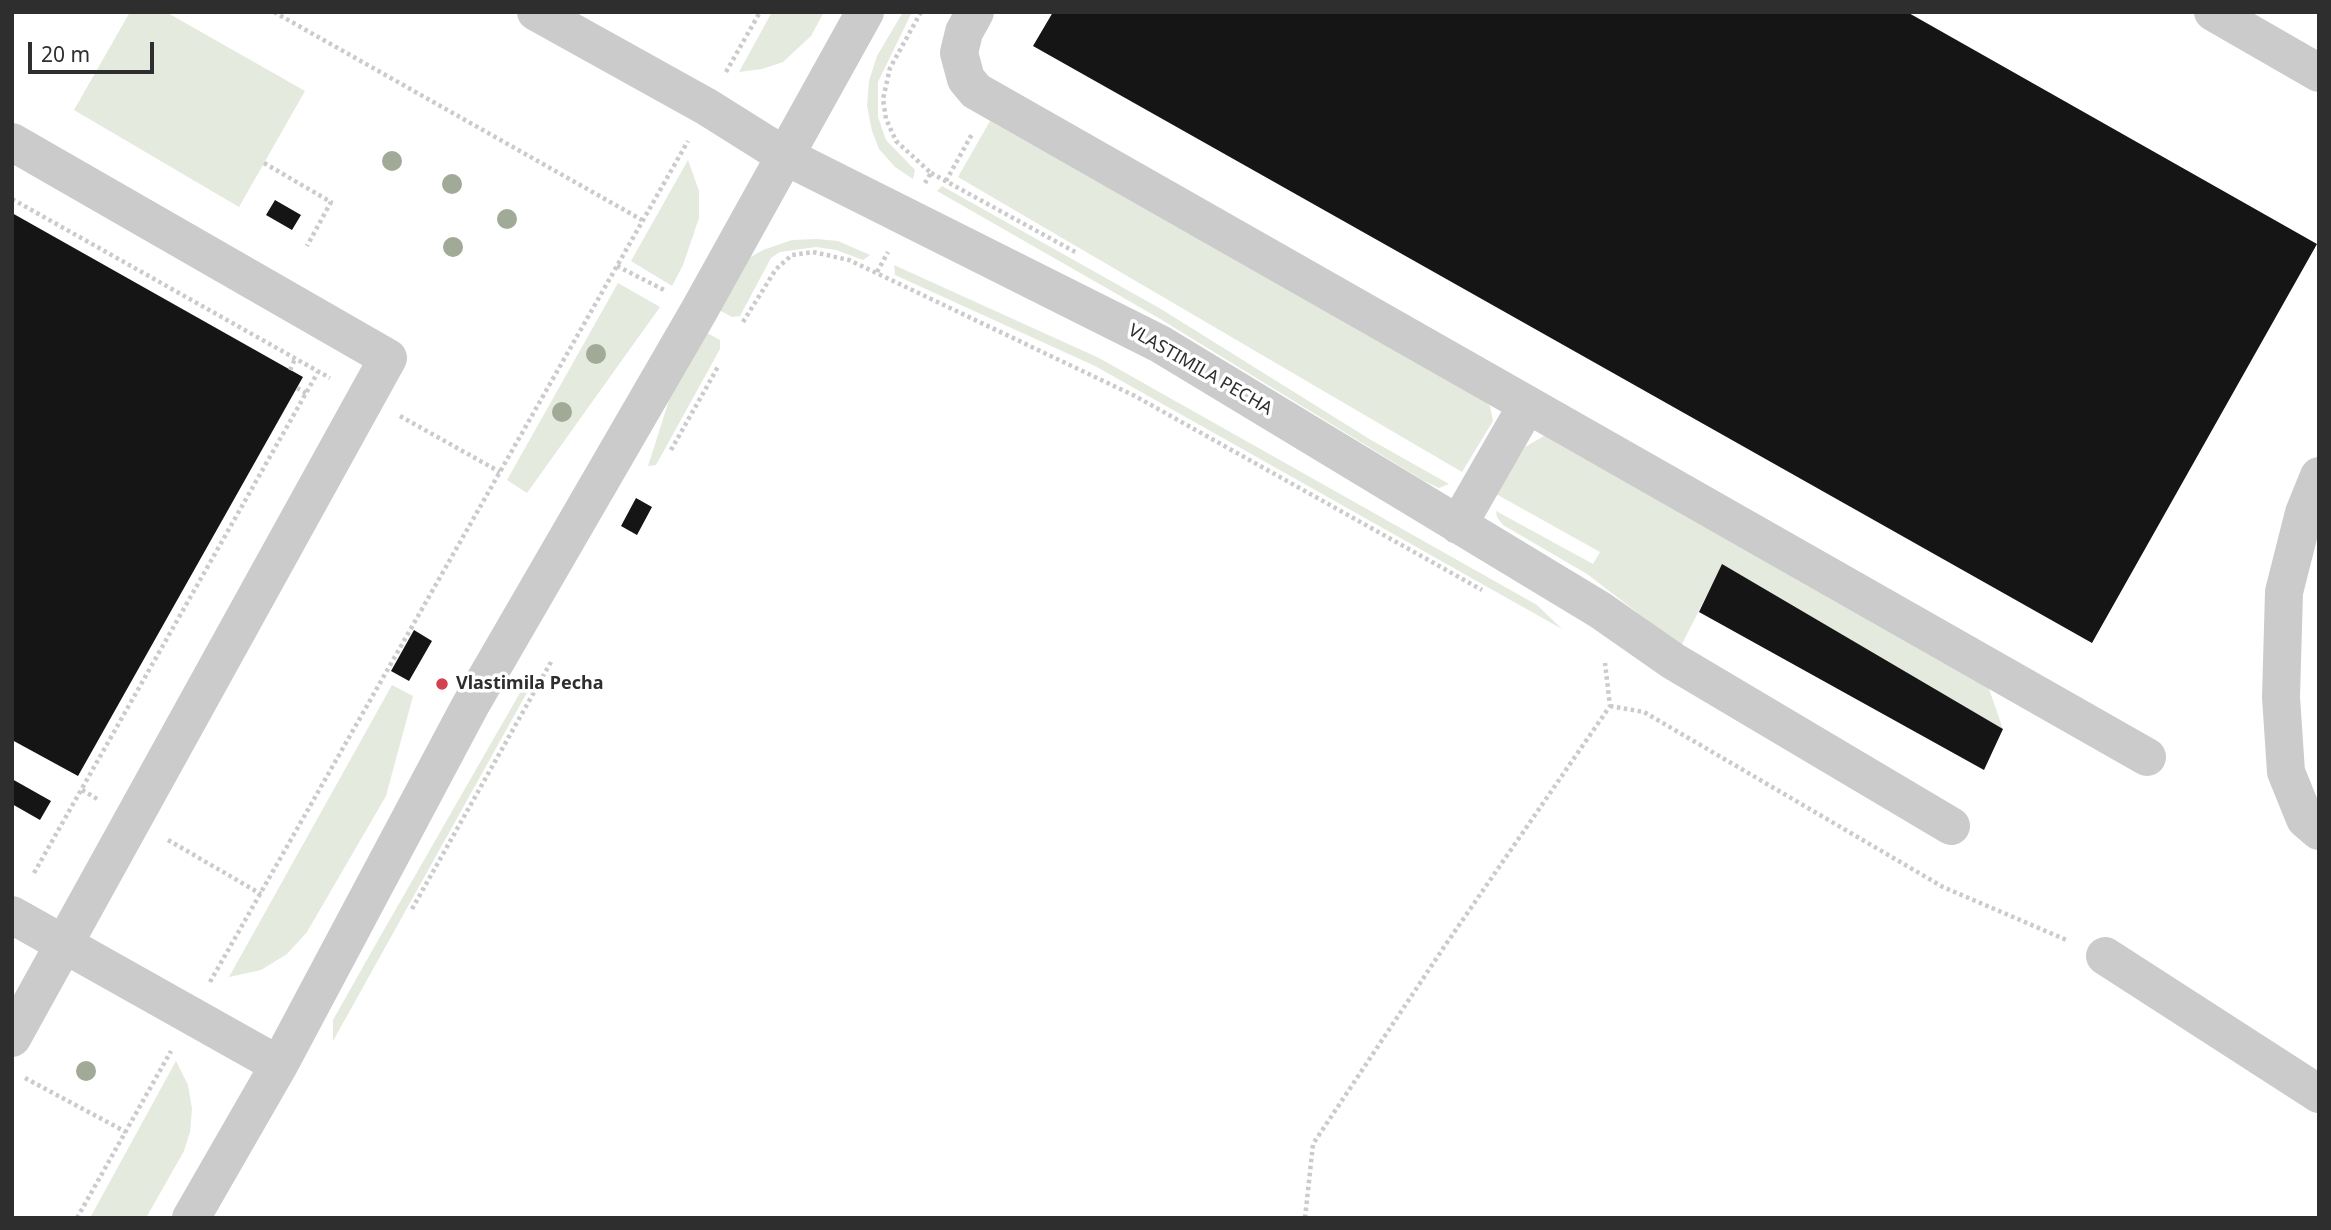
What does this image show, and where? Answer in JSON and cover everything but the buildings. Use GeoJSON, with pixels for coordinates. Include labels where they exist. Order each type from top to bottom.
{"type":"FeatureCollection","features":[{"type":"Feature","properties":{"kind":"street","name":"VLASTIMILA PECHA"},"geometry":{"type":"LineString","coordinates":[[536,12],[707,107],[785,156],[1160,344],[1600,610],[1673,661],[1951,826]]}},
{"type":"Feature","properties":{"kind":"street"},"geometry":{"type":"LineString","coordinates":[[191,1218],[279,1065],[470,706],[865,12]]}},
{"type":"Feature","properties":{"kind":"street"},"geometry":{"type":"LineString","coordinates":[[975,12],[964,32],[959,53],[960,65],[975,91],[2147,757]]}},
{"type":"Feature","properties":{"kind":"street"},"geometry":{"type":"LineString","coordinates":[[2213,12],[2319,73]]}},
{"type":"Feature","properties":{"kind":"street"},"geometry":{"type":"LineString","coordinates":[[12,142],[388,358],[65,945],[14,1056]]}},
{"type":"Feature","properties":{"kind":"street"},"geometry":{"type":"LineString","coordinates":[[1458,525],[1527,405]]}},
{"type":"Feature","properties":{"kind":"street"},"geometry":{"type":"LineString","coordinates":[[2319,476],[2312,517],[2284,592],[2281,697],[2286,772],[2305,818],[2319,831]]}},
{"type":"Feature","properties":{"kind":"street"},"geometry":{"type":"LineString","coordinates":[[12,915],[279,1065]]}},
{"type":"Feature","properties":{"kind":"street"},"geometry":{"type":"LineString","coordinates":[[2105,956],[2319,1094]]}},
{"type":"Feature","properties":{"kind":"path"},"geometry":{"type":"LineString","coordinates":[[274,12],[642,220]]}},
{"type":"Feature","properties":{"kind":"path"},"geometry":{"type":"LineString","coordinates":[[77,1218],[760,12]]}},
{"type":"Feature","properties":{"kind":"path"},"geometry":{"type":"LineString","coordinates":[[921,12],[890,68],[883,99],[886,119],[896,141],[931,173],[921,191]]}},
{"type":"Feature","properties":{"kind":"path"},"geometry":{"type":"LineString","coordinates":[[946,181],[992,100]]}},
{"type":"Feature","properties":{"kind":"path"},"geometry":{"type":"LineString","coordinates":[[264,163],[331,202],[307,246]]}},
{"type":"Feature","properties":{"kind":"path"},"geometry":{"type":"LineString","coordinates":[[12,199],[335,381]]}},
{"type":"Feature","properties":{"kind":"path"},"geometry":{"type":"LineString","coordinates":[[737,331],[776,269],[792,255],[813,252],[849,260],[1135,396],[1484,592]]}},
{"type":"Feature","properties":{"kind":"path"},"geometry":{"type":"LineString","coordinates":[[617,266],[672,295]]}},
{"type":"Feature","properties":{"kind":"path"},"geometry":{"type":"LineString","coordinates":[[290,370],[295,359]]}},
{"type":"Feature","properties":{"kind":"path"},"geometry":{"type":"LineString","coordinates":[[34,873],[318,372]]}},
{"type":"Feature","properties":{"kind":"path"},"geometry":{"type":"LineString","coordinates":[[297,388],[306,393]]}},
{"type":"Feature","properties":{"kind":"path"},"geometry":{"type":"LineString","coordinates":[[390,410],[500,472]]}},
{"type":"Feature","properties":{"kind":"path"},"geometry":{"type":"LineString","coordinates":[[1306,1218],[1313,1144],[1444,947],[1610,706],[1600,610]]}},
{"type":"Feature","properties":{"kind":"path"},"geometry":{"type":"LineString","coordinates":[[1610,706],[1644,712],[1943,887],[2105,956]]}},
{"type":"Feature","properties":{"kind":"path"},"geometry":{"type":"LineString","coordinates":[[164,838],[261,894]]}},
{"type":"Feature","properties":{"kind":"path"},"geometry":{"type":"LineString","coordinates":[[14,1056],[126,1132]]}},
{"type":"Feature","properties":{"kind":"shaded area"},"geometry":{"type":"Polygon","coordinates":[[[130,12],[166,12],[305,91],[239,207],[74,110],[130,12]]]}},
{"type":"Feature","properties":{"kind":"shaded area"},"geometry":{"type":"Polygon","coordinates":[[[772,12],[824,12],[811,36],[783,62],[762,69],[739,72],[772,12]]]}},
{"type":"Feature","properties":{"kind":"shaded area"},"geometry":{"type":"Polygon","coordinates":[[[903,12],[912,12],[878,82],[878,117],[886,140],[915,170],[913,179],[895,167],[879,149],[867,106],[869,81],[877,56],[903,12]]]}},
{"type":"Feature","properties":{"kind":"shaded area"},"geometry":{"type":"Polygon","coordinates":[[[990,121],[1481,398],[1490,406],[1493,421],[1462,472],[958,177],[990,121]]]}},
{"type":"Feature","properties":{"kind":"shaded area"},"geometry":{"type":"Polygon","coordinates":[[[688,160],[699,191],[699,218],[683,265],[672,286],[631,261],[688,160]]]}},
{"type":"Feature","properties":{"kind":"shaded area"},"geometry":{"type":"Polygon","coordinates":[[[942,186],[1161,309],[1371,440],[1449,484],[1439,488],[1424,481],[1157,317],[937,191],[942,186]]]}},
{"type":"Feature","properties":{"kind":"shaded area"},"geometry":{"type":"Polygon","coordinates":[[[792,240],[838,241],[870,255],[863,260],[836,250],[816,247],[780,252],[771,258],[740,316],[732,317],[710,305],[742,262],[763,250],[792,240]]]}},
{"type":"Feature","properties":{"kind":"shaded area"},"geometry":{"type":"Polygon","coordinates":[[[894,265],[1099,358],[1537,605],[1562,629],[1095,366],[895,275],[894,265]]]}},
{"type":"Feature","properties":{"kind":"shaded area"},"geometry":{"type":"Polygon","coordinates":[[[618,283],[660,307],[527,493],[507,480],[618,283]]]}},
{"type":"Feature","properties":{"kind":"shaded area"},"geometry":{"type":"Polygon","coordinates":[[[698,328],[720,340],[720,349],[656,465],[648,466],[671,394],[698,328]]]}},
{"type":"Feature","properties":{"kind":"shaded area"},"geometry":{"type":"Polygon","coordinates":[[[1544,436],[1988,686],[2003,729],[1722,565],[1681,646],[1587,574],[1503,525],[1497,517],[1496,511],[1593,564],[1600,552],[1496,494],[1525,447],[1544,436]]]}},
{"type":"Feature","properties":{"kind":"shaded area"},"geometry":{"type":"Polygon","coordinates":[[[534,676],[333,1041],[333,1020],[529,677],[534,676]]]}},
{"type":"Feature","properties":{"kind":"shaded area"},"geometry":{"type":"Polygon","coordinates":[[[392,685],[413,696],[386,796],[307,932],[287,954],[261,970],[229,977],[392,685]]]}},
{"type":"Feature","properties":{"kind":"shaded area"},"geometry":{"type":"Polygon","coordinates":[[[176,1061],[188,1085],[192,1109],[190,1132],[184,1151],[146,1218],[90,1218],[176,1061]]]}},
{"type":"Feature","properties":{"kind":"place","name":"Vlastimila Pecha"},"geometry":{"type":"Point","coordinates":[442,684]}}]}
